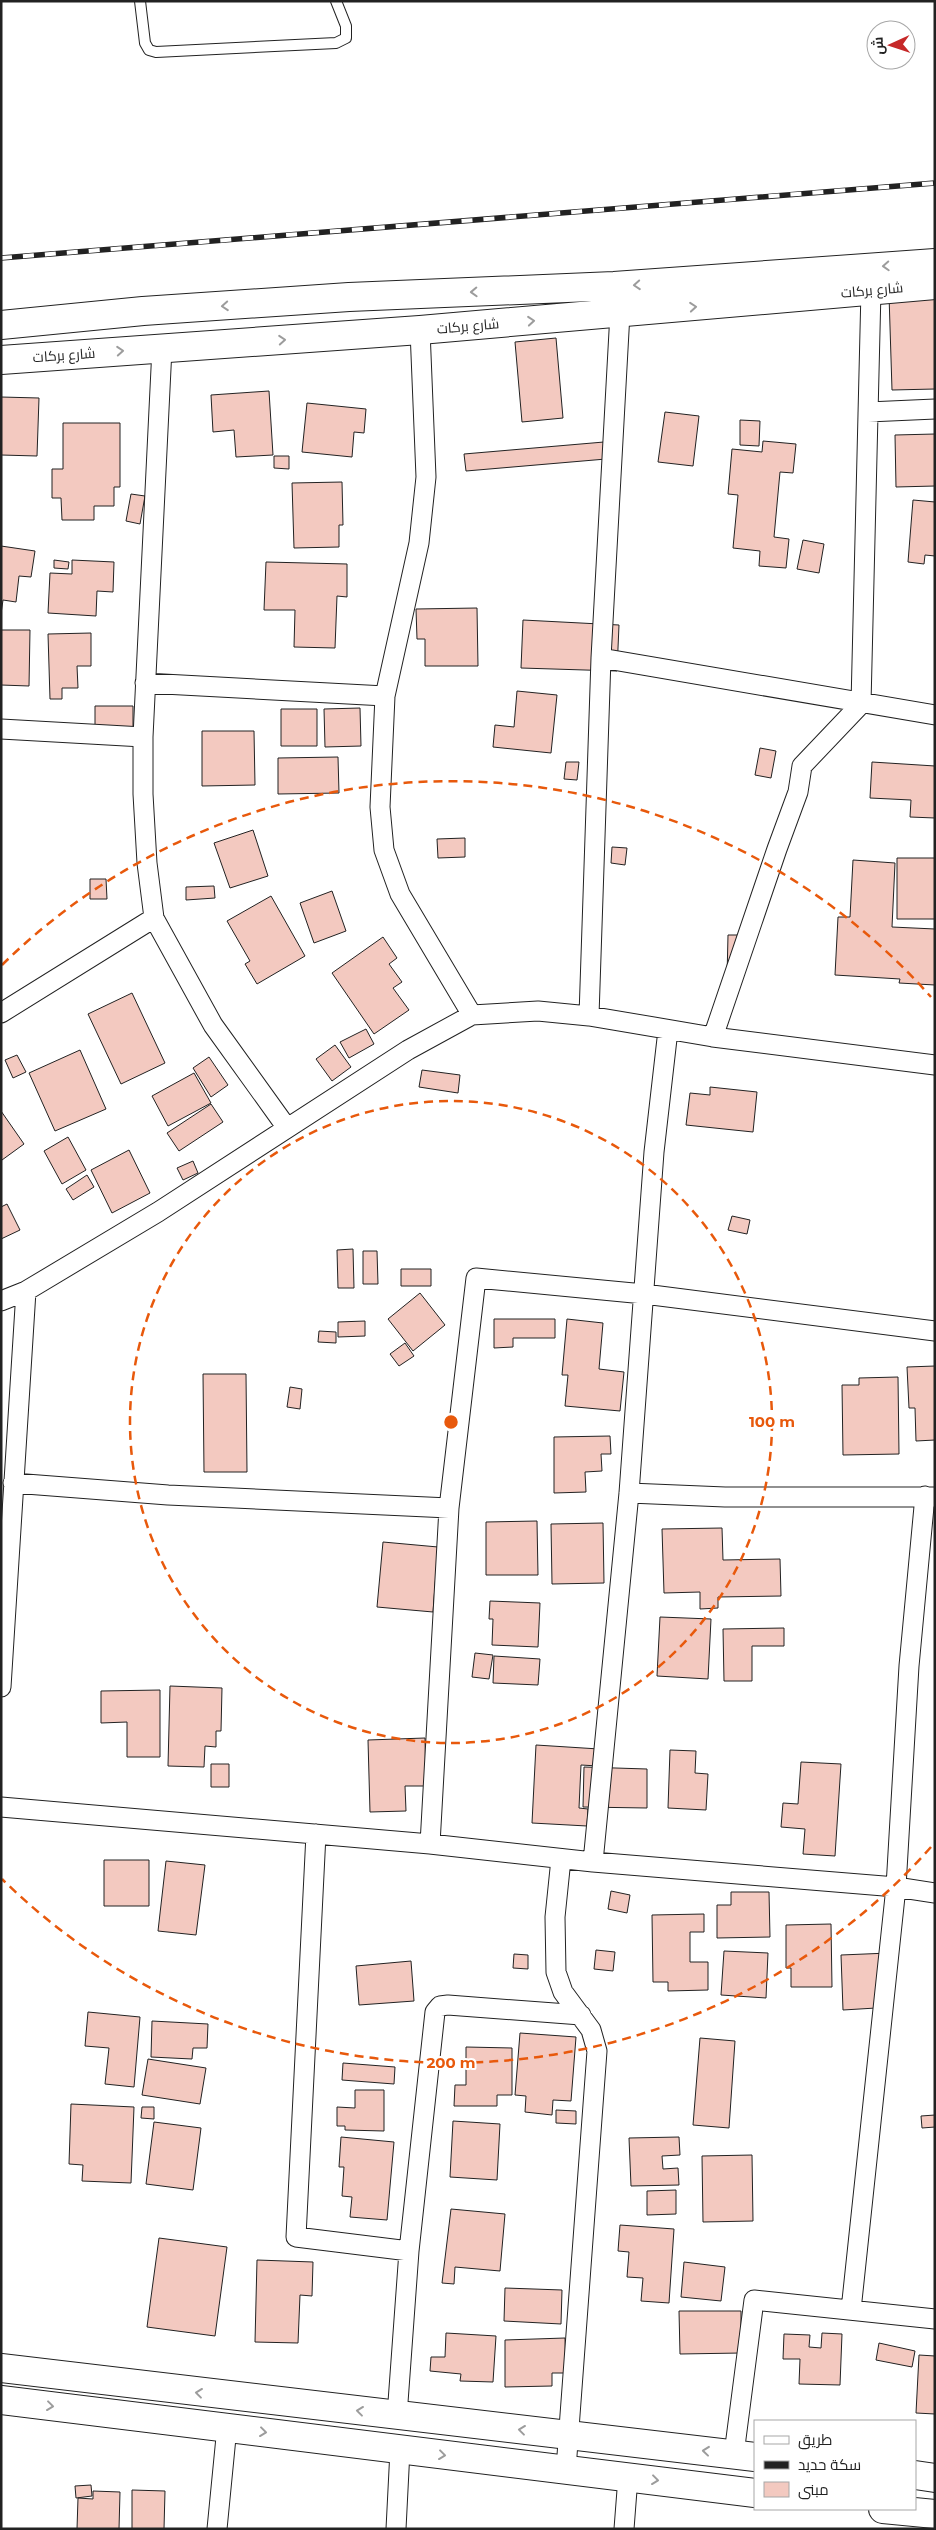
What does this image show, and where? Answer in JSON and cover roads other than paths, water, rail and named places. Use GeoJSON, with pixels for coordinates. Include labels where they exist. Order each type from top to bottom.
{"type":"FeatureCollection","features":[{"type":"Feature","properties":{"kind":"main road","name":"شارع بركات"},"geometry":{"type":"LineString","coordinates":[[1,325],[153,310],[349,297],[614,286],[935,263]]}},
{"type":"Feature","properties":{"kind":"main road","name":"شارع بركات"},"geometry":{"type":"LineString","coordinates":[[1,360],[420,330],[935,285]]}},
{"type":"Feature","properties":{"kind":"main road"},"geometry":{"type":"LineString","coordinates":[[1,2368],[397,2416],[744,2455]]}},
{"type":"Feature","properties":{"kind":"main road"},"geometry":{"type":"LineString","coordinates":[[1,2400],[754,2493]]}},
{"type":"Feature","properties":{"kind":"main road"},"geometry":{"type":"LineString","coordinates":[[916,2475],[935,2478]]}},
{"type":"Feature","properties":{"kind":"main road"},"geometry":{"type":"LineString","coordinates":[[893,2510],[935,2514]]}},
{"type":"Feature","properties":{"kind":"street"},"geometry":{"type":"LineString","coordinates":[[713,1037],[790,820],[798,792],[802,766],[861,704],[870,290]]}},
{"type":"Feature","properties":{"kind":"street"},"geometry":{"type":"LineString","coordinates":[[589,1016],[602,658],[620,313]]}},
{"type":"Feature","properties":{"kind":"street"},"geometry":{"type":"LineString","coordinates":[[420,330],[426,477],[419,543],[385,696],[380,807],[384,850],[400,894],[472,1015]]}},
{"type":"Feature","properties":{"kind":"street"},"geometry":{"type":"LineString","coordinates":[[162,348],[142,737],[147,862],[154,918],[213,1025],[287,1128]]}},
{"type":"Feature","properties":{"kind":"street"},"geometry":{"type":"LineString","coordinates":[[868,412],[935,409]]}},
{"type":"Feature","properties":{"kind":"street"},"geometry":{"type":"LineString","coordinates":[[602,658],[861,704],[935,715]]}},
{"type":"Feature","properties":{"kind":"street"},"geometry":{"type":"LineString","coordinates":[[145,683],[385,696]]}},
{"type":"Feature","properties":{"kind":"street"},"geometry":{"type":"LineString","coordinates":[[1,729],[142,737]]}},
{"type":"Feature","properties":{"kind":"street"},"geometry":{"type":"LineString","coordinates":[[1,1013],[154,918]]}},
{"type":"Feature","properties":{"kind":"street"},"geometry":{"type":"LineString","coordinates":[[1,1301],[26,1291],[158,1212],[408,1050],[472,1015],[538,1011],[589,1016],[713,1037],[935,1065]]}},
{"type":"Feature","properties":{"kind":"street"},"geometry":{"type":"LineString","coordinates":[[592,1862],[629,1492],[654,1152],[668,1030]]}},
{"type":"Feature","properties":{"kind":"street"},"geometry":{"type":"LineString","coordinates":[[430,1844],[449,1508],[476,1278],[644,1294],[935,1332]]}},
{"type":"Feature","properties":{"kind":"street"},"geometry":{"type":"LineString","coordinates":[[1,1687],[26,1291]]}},
{"type":"Feature","properties":{"kind":"street"},"geometry":{"type":"LineString","coordinates":[[13,1483],[168,1495],[449,1508]]}},
{"type":"Feature","properties":{"kind":"street"},"geometry":{"type":"LineString","coordinates":[[629,1492],[743,1498],[930,1496],[908,1666],[896,1887],[851,2310]]}},
{"type":"Feature","properties":{"kind":"street"},"geometry":{"type":"LineString","coordinates":[[1,1807],[430,1844],[561,1859],[896,1887],[935,1893]]}},
{"type":"Feature","properties":{"kind":"street"},"geometry":{"type":"LineString","coordinates":[[316,1834],[296,2237],[409,2251]]}},
{"type":"Feature","properties":{"kind":"street"},"geometry":{"type":"LineString","coordinates":[[561,1859],[554,1917],[556,1972],[563,1992],[591,2030],[597,2051],[570,2436],[566,2469]]}},
{"type":"Feature","properties":{"kind":"street"},"geometry":{"type":"LineString","coordinates":[[397,2416],[409,2251],[435,2012],[440,2006],[581,2015]]}},
{"type":"Feature","properties":{"kind":"street"},"geometry":{"type":"LineString","coordinates":[[744,2455],[754,2300],[935,2319]]}},
{"type":"Feature","properties":{"kind":"street"},"geometry":{"type":"LineString","coordinates":[[217,2529],[226,2427]]}},
{"type":"Feature","properties":{"kind":"street"},"geometry":{"type":"LineString","coordinates":[[396,2529],[400,2450]]}},
{"type":"Feature","properties":{"kind":"street"},"geometry":{"type":"LineString","coordinates":[[624,2529],[628,2477]]}},
{"type":"Feature","properties":{"kind":"lane"},"geometry":{"type":"LineString","coordinates":[[140,1],[144,43],[149,50],[156,52],[336,43],[346,38],[346,26],[336,1]]}},
{"type":"Feature","properties":{"kind":"railway"},"geometry":{"type":"LineString","coordinates":[[1,258],[935,183]]}}]}
